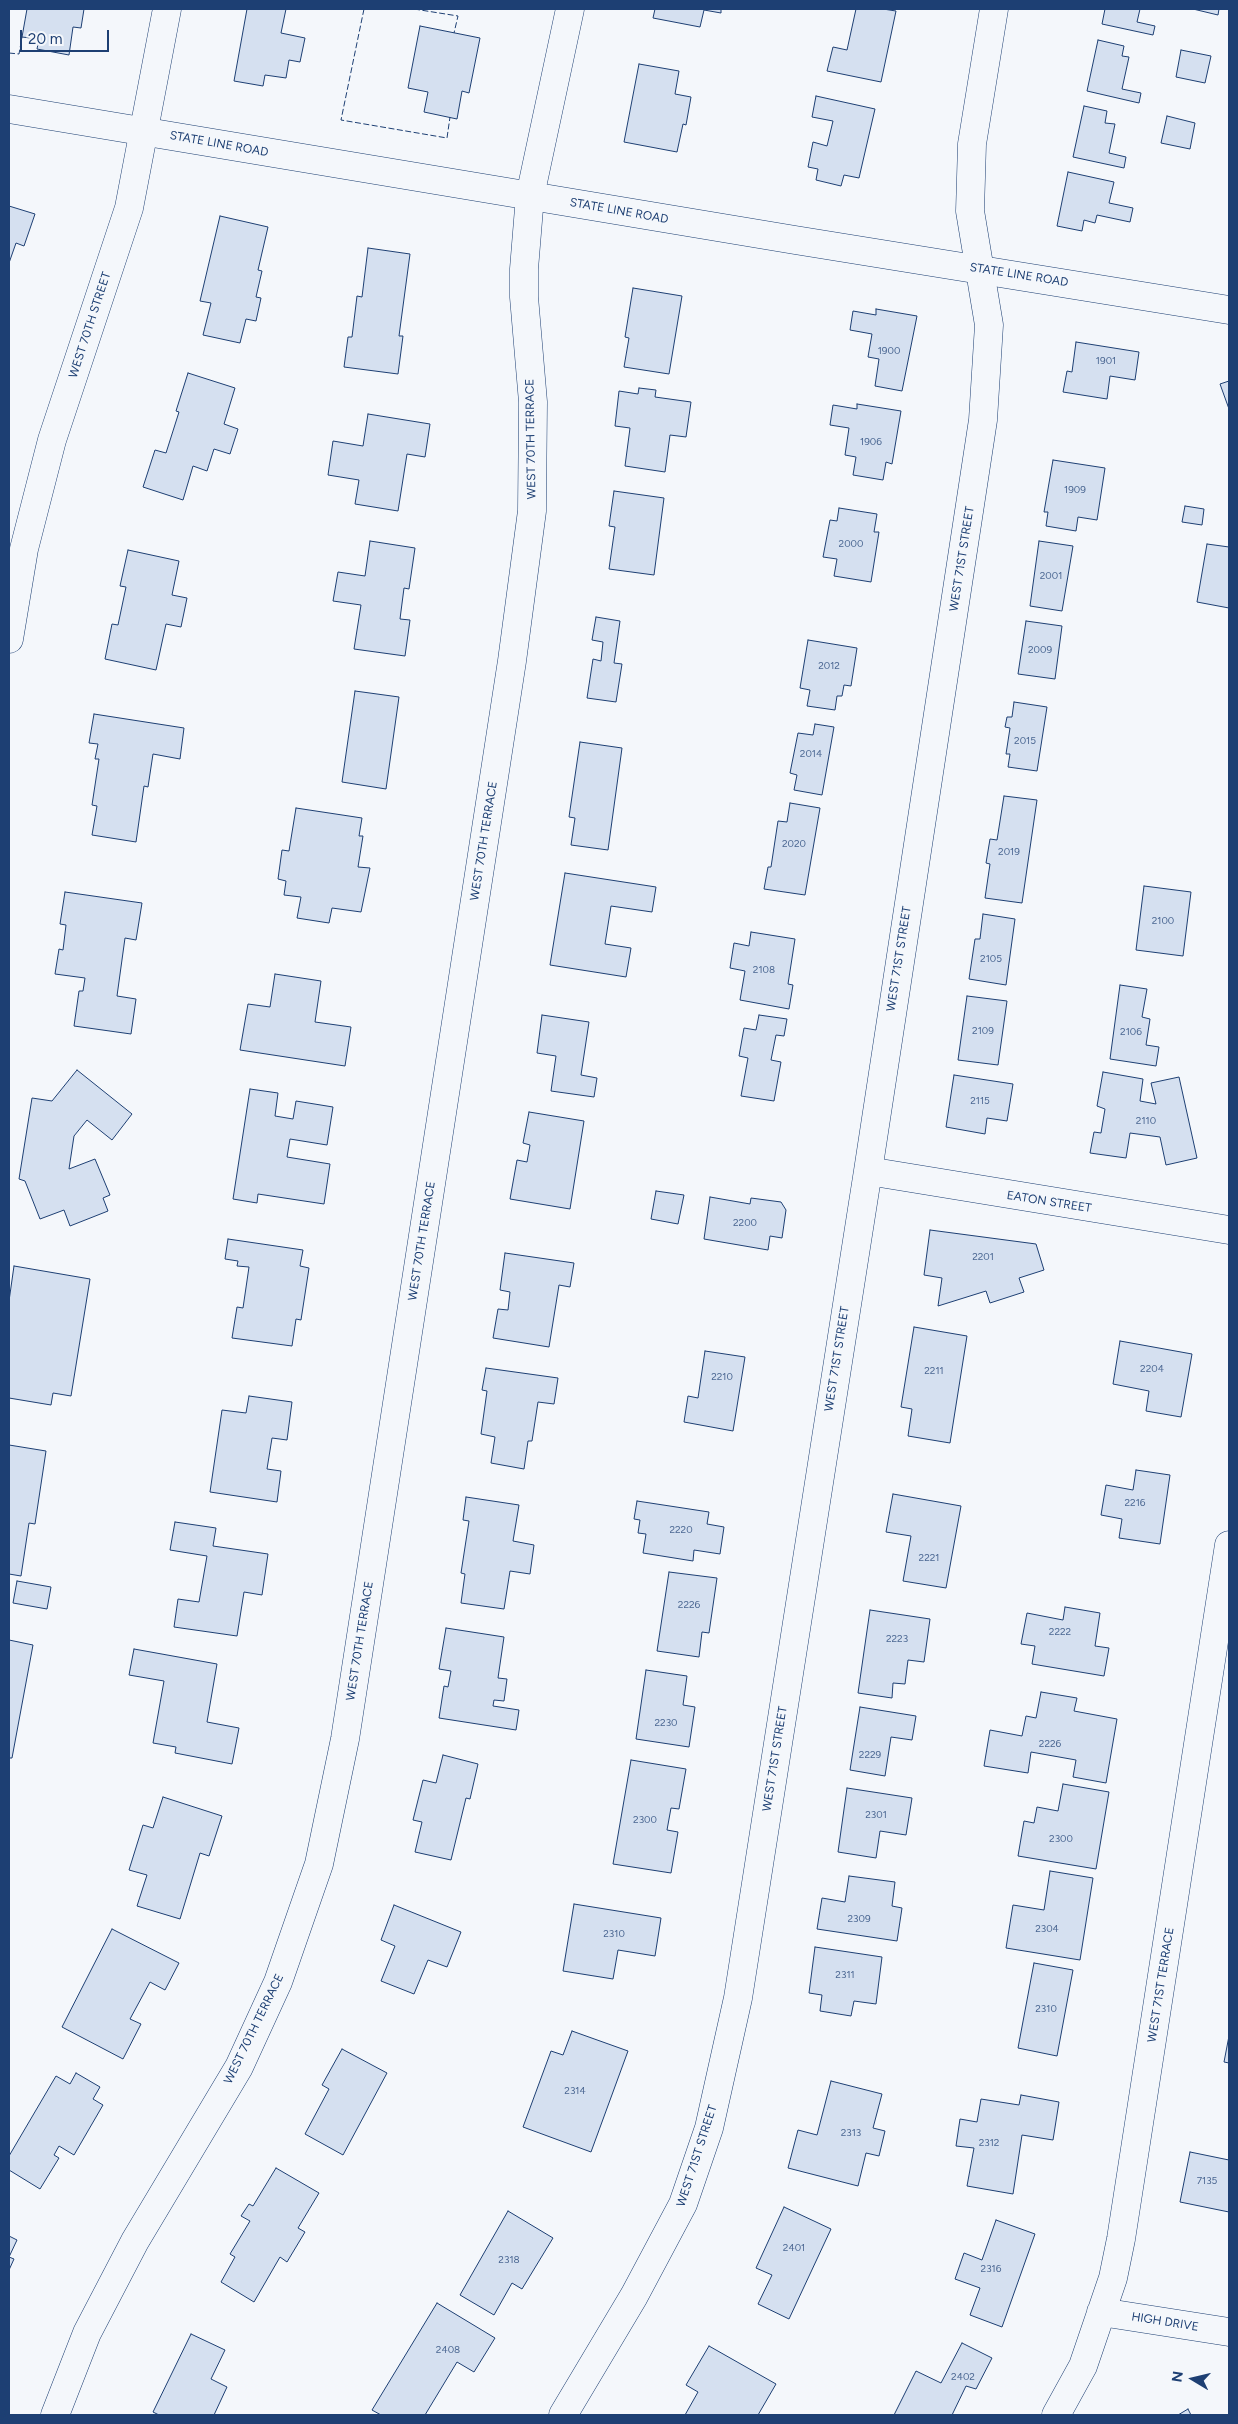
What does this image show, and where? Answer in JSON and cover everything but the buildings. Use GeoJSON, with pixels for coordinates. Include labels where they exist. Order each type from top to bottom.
{"type":"FeatureCollection","features":[{"type":"Feature","properties":{"kind":"street","name":"WEST 70TH STREET"},"geometry":{"type":"LineString","coordinates":[[9,639],[24,548],[52,440],[129,208],[167,9]]}},
{"type":"Feature","properties":{"kind":"street","name":"WEST 70TH TERRACE"},"geometry":{"type":"LineString","coordinates":[[55,2415],[86,2333],[126,2258],[239,2067],[278,1982],[319,1864],[345,1739],[510,671],[532,511],[533,402],[524,296],[530,196],[570,9]]}},
{"type":"Feature","properties":{"kind":"street","name":"WEST 71ST STREET"},"geometry":{"type":"LineString","coordinates":[[563,2415],[634,2296],[683,2204],[709,2128],[724,2068],[738,1998],[868,1172],[983,420],[989,325],[970,211],[972,144],[994,9]]}},
{"type":"Feature","properties":{"kind":"street","name":"STATE LINE ROAD"},"geometry":{"type":"LineString","coordinates":[[9,109],[1229,310]]}},
{"type":"Feature","properties":{"kind":"street","name":"EATON STREET"},"geometry":{"type":"LineString","coordinates":[[868,1172],[1229,1230]]}},
{"type":"Feature","properties":{"kind":"street","name":"WEST 71ST TERRACE"},"geometry":{"type":"LineString","coordinates":[[1056,2415],[1083,2366],[1113,2278],[1121,2239],[1229,1545]]}},
{"type":"Feature","properties":{"kind":"street","name":"HIGH DRIVE"},"geometry":{"type":"LineString","coordinates":[[1101,2312],[1229,2332]]}},
{"type":"Feature","properties":{"kind":"fence"},"geometry":{"type":"LineString","coordinates":[[364,9],[341,120],[447,138],[450,117]]}},
{"type":"Feature","properties":{"kind":"fence"},"geometry":{"type":"LineString","coordinates":[[414,9],[458,16],[454,33]]}},
{"type":"Feature","properties":{"kind":"fence"},"geometry":{"type":"LineString","coordinates":[[9,53],[19,54],[22,37]]}}]}
